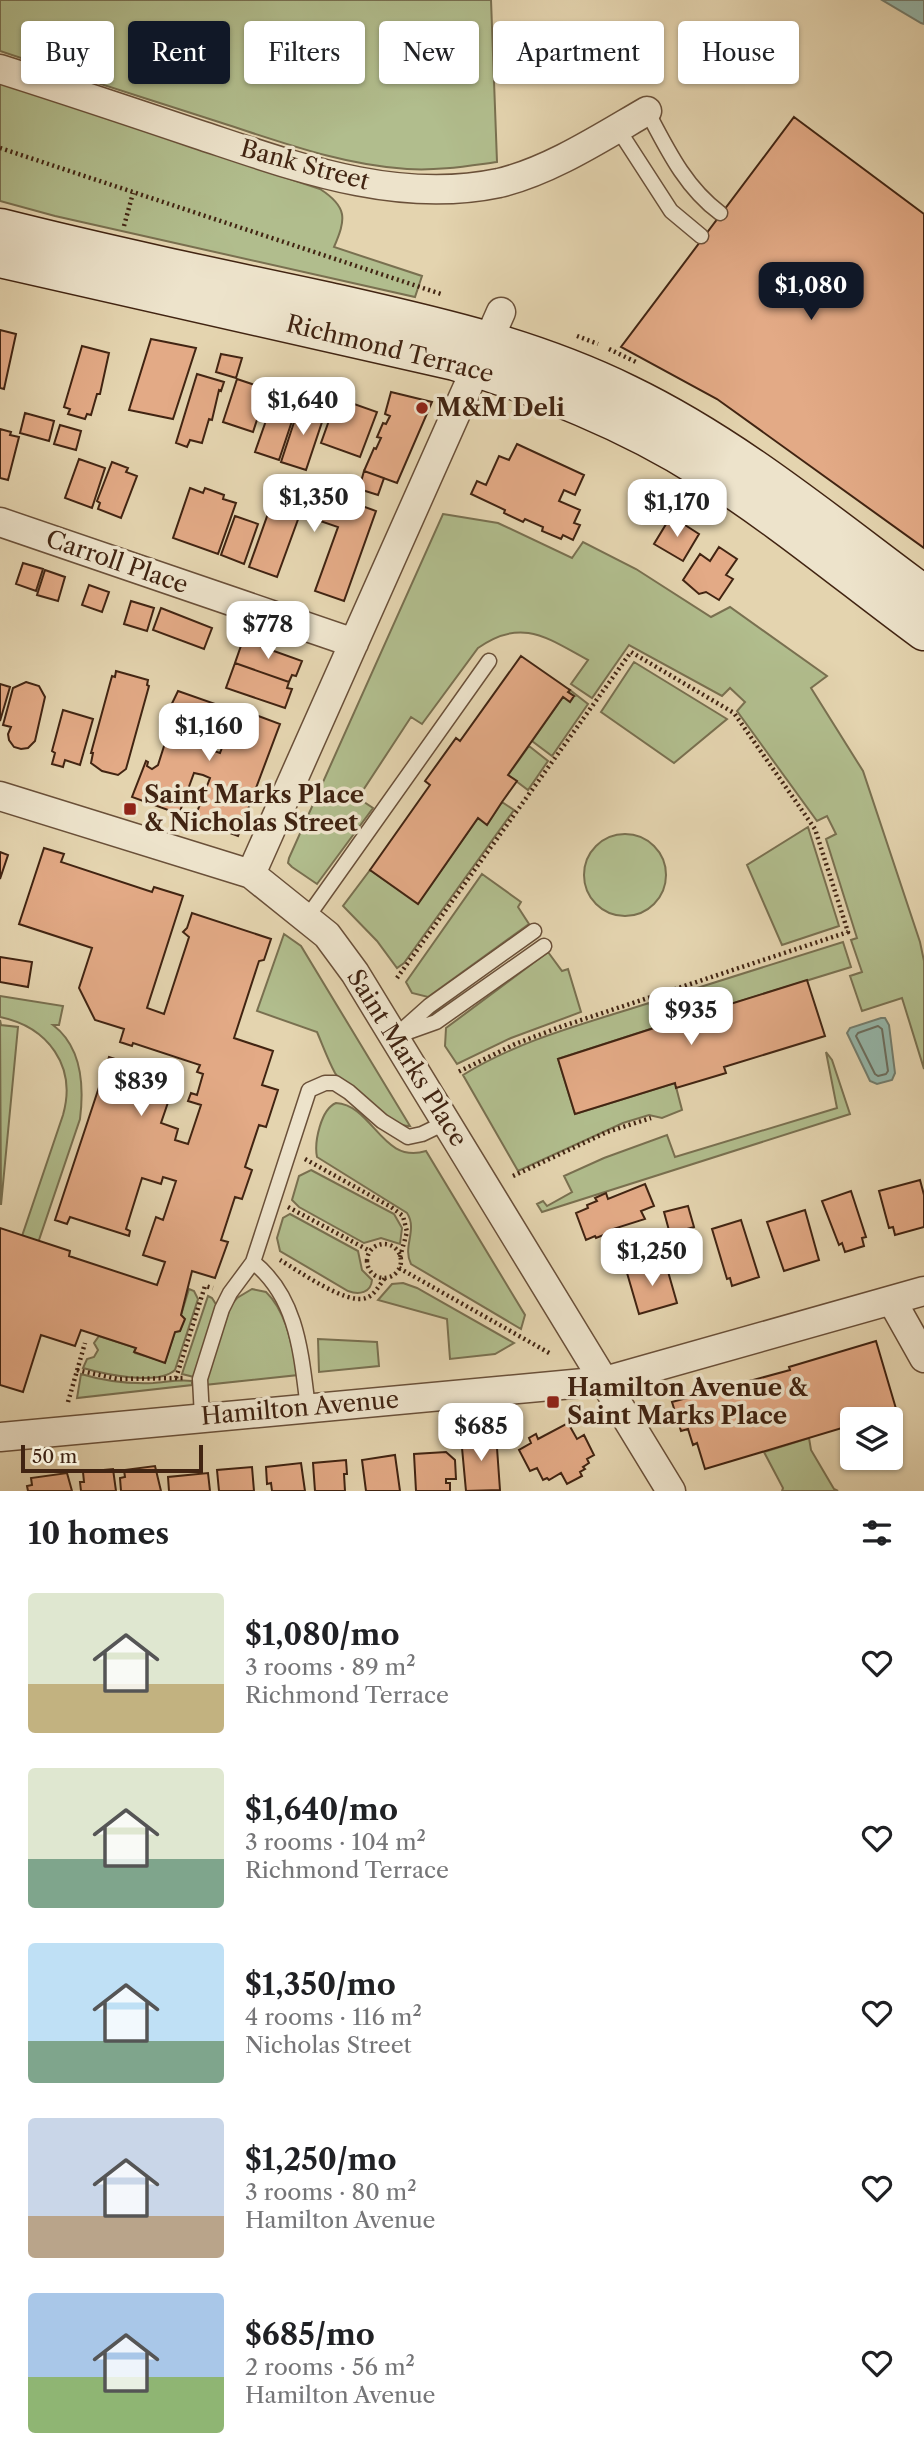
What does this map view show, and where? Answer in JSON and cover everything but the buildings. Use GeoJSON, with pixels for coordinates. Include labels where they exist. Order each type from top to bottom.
{"type":"FeatureCollection","features":[{"type":"Feature","properties":{"kind":"main road","name":"Richmond Terrace"},"geometry":{"type":"LineString","coordinates":[[0,228],[445,328],[489,340],[592,378],[685,425],[770,480],[924,595]]}},
{"type":"Feature","properties":{"kind":"main road","name":"Richmond Terrace"},"geometry":{"type":"LineString","coordinates":[[0,258],[489,340],[585,407],[703,469],[924,631]]}},
{"type":"Feature","properties":{"kind":"street","name":"Bank Street"},"geometry":{"type":"LineString","coordinates":[[0,69],[299,167],[350,181],[406,188],[458,188],[502,182],[557,160],[647,111]]}},
{"type":"Feature","properties":{"kind":"street"},"geometry":{"type":"LineString","coordinates":[[251,874],[489,340]]}},
{"type":"Feature","properties":{"kind":"street","name":"Carroll Place"},"geometry":{"type":"LineString","coordinates":[[0,523],[354,643]]}},
{"type":"Feature","properties":{"kind":"street","name":"Saint Marks Place"},"geometry":{"type":"LineString","coordinates":[[0,796],[251,874],[327,935],[355,973],[671,1491]]}},
{"type":"Feature","properties":{"kind":"street","name":"Hamilton Avenue"},"geometry":{"type":"LineString","coordinates":[[0,1437],[605,1381],[924,1291]]}},
{"type":"Feature","properties":{"kind":"street"},"geometry":{"type":"LineString","coordinates":[[891,1301],[924,1358]]}},
{"type":"Feature","properties":{"kind":"lane"},"geometry":{"type":"LineString","coordinates":[[647,111],[685,179],[707,204],[720,213]]}},
{"type":"Feature","properties":{"kind":"lane"},"geometry":{"type":"LineString","coordinates":[[618,128],[671,211],[701,236]]}},
{"type":"Feature","properties":{"kind":"lane"},"geometry":{"type":"LineString","coordinates":[[306,919],[489,661]]}},
{"type":"Feature","properties":{"kind":"lane"},"geometry":{"type":"LineString","coordinates":[[394,1037],[429,1006],[534,931]]}},
{"type":"Feature","properties":{"kind":"lane"},"geometry":{"type":"LineString","coordinates":[[394,1037],[436,1022],[544,946]]}},
{"type":"Feature","properties":{"kind":"lane"},"geometry":{"type":"LineString","coordinates":[[202,1417],[200,1379],[222,1310],[230,1293],[256,1255],[309,1090],[325,1083],[335,1083],[349,1091],[382,1121],[408,1137],[422,1134],[447,1122]]}},
{"type":"Feature","properties":{"kind":"lane"},"geometry":{"type":"LineString","coordinates":[[256,1255],[278,1286],[295,1326],[308,1408]]}},
{"type":"Feature","properties":{"kind":"path"},"geometry":{"type":"LineString","coordinates":[[0,148],[452,297]]}},
{"type":"Feature","properties":{"kind":"path"},"geometry":{"type":"LineString","coordinates":[[122,230],[133,193]]}},
{"type":"Feature","properties":{"kind":"path"},"geometry":{"type":"LineString","coordinates":[[397,978],[631,652],[734,713],[815,829],[848,932],[559,1027],[515,1044],[456,1073]]}},
{"type":"Feature","properties":{"kind":"path"},"geometry":{"type":"LineString","coordinates":[[513,1176],[607,1132],[651,1118]]}},
{"type":"Feature","properties":{"kind":"path"},"geometry":{"type":"LineString","coordinates":[[290,1151],[398,1211],[406,1223],[407,1232],[399,1268],[393,1275],[384,1278],[376,1277],[368,1268],[367,1257],[370,1251],[380,1245],[390,1245],[400,1257]]}},
{"type":"Feature","properties":{"kind":"path"},"geometry":{"type":"LineString","coordinates":[[274,1199],[370,1251]]}},
{"type":"Feature","properties":{"kind":"path"},"geometry":{"type":"LineString","coordinates":[[256,1255],[355,1300],[373,1294],[384,1278]]}},
{"type":"Feature","properties":{"kind":"path"},"geometry":{"type":"LineString","coordinates":[[399,1268],[551,1354]]}},
{"type":"Feature","properties":{"kind":"path"},"geometry":{"type":"LineString","coordinates":[[176,1378],[205,1286]]}},
{"type":"Feature","properties":{"kind":"path"},"geometry":{"type":"LineString","coordinates":[[68,1402],[85,1343]]}},
{"type":"Feature","properties":{"kind":"path"},"geometry":{"type":"LineString","coordinates":[[77,1370],[118,1379],[200,1379]]}},
{"type":"Feature","properties":{"kind":"green space"},"geometry":{"type":"Polygon","coordinates":[[[0,0],[491,0],[497,162],[419,169],[360,163],[291,145],[102,84],[114,84],[114,21],[21,21],[21,58],[0,51],[0,0]]]}},
{"type":"Feature","properties":{"kind":"green space"},"geometry":{"type":"Polygon","coordinates":[[[0,83],[320,189],[336,202],[342,214],[341,229],[334,247],[422,276],[415,297],[55,216],[0,201],[0,83]]]}},
{"type":"Feature","properties":{"kind":"green space"},"geometry":{"type":"Polygon","coordinates":[[[443,514],[498,523],[572,558],[583,542],[636,569],[711,617],[730,607],[827,676],[811,688],[863,771],[920,942],[924,961],[924,1069],[902,998],[862,1011],[850,976],[862,972],[851,940],[857,938],[826,839],[836,834],[827,816],[817,821],[737,711],[745,702],[730,688],[722,696],[629,645],[592,698],[571,684],[588,660],[547,638],[521,632],[494,639],[478,648],[422,724],[411,717],[358,798],[373,808],[317,884],[288,863],[443,514]]]}},
{"type":"Feature","properties":{"kind":"green space"},"geometry":{"type":"Polygon","coordinates":[[[634,662],[727,719],[674,763],[601,712],[634,662]]]}},
{"type":"Feature","properties":{"kind":"green space"},"geometry":{"type":"Polygon","coordinates":[[[570,690],[588,704],[552,756],[532,741],[563,697],[574,696],[568,692],[570,690]]]}},
{"type":"Feature","properties":{"kind":"green space"},"geometry":{"type":"Polygon","coordinates":[[[529,746],[548,761],[528,790],[508,775],[529,746]]]}},
{"type":"Feature","properties":{"kind":"green space"},"geometry":{"type":"Polygon","coordinates":[[[502,802],[514,810],[404,963],[397,968],[377,941],[343,906],[370,870],[418,903],[478,818],[487,824],[502,802]]]}},
{"type":"Feature","properties":{"kind":"green space"},"geometry":{"type":"Polygon","coordinates":[[[808,827],[839,926],[782,945],[747,865],[808,827]]]}},
{"type":"Feature","properties":{"kind":"green space"},"geometry":{"type":"Polygon","coordinates":[[[625,834],[641,837],[654,846],[663,859],[666,875],[663,891],[654,904],[641,913],[625,916],[609,913],[596,904],[587,891],[584,875],[587,859],[596,846],[609,837],[625,834]]]}},
{"type":"Feature","properties":{"kind":"green space"},"geometry":{"type":"Polygon","coordinates":[[[482,874],[521,902],[518,907],[529,924],[428,997],[412,993],[406,982],[482,874]]]}},
{"type":"Feature","properties":{"kind":"green space"},"geometry":{"type":"Polygon","coordinates":[[[284,934],[301,946],[410,1126],[402,1125],[381,1114],[340,1080],[317,1032],[257,1011],[284,934]]]}},
{"type":"Feature","properties":{"kind":"green space"},"geometry":{"type":"Polygon","coordinates":[[[843,942],[851,967],[708,1011],[705,1002],[680,1010],[675,995],[843,942]]]}},
{"type":"Feature","properties":{"kind":"green space"},"geometry":{"type":"Polygon","coordinates":[[[548,952],[562,971],[568,969],[581,1012],[511,1038],[457,1064],[445,1046],[446,1028],[548,952]]]}},
{"type":"Feature","properties":{"kind":"green space"},"geometry":{"type":"Polygon","coordinates":[[[0,996],[63,1006],[59,1025],[53,1025],[70,1044],[79,1068],[82,1094],[80,1119],[0,1355],[0,1301],[63,1115],[66,1080],[55,1051],[45,1039],[17,1022],[0,1017],[0,996]]]}},
{"type":"Feature","properties":{"kind":"green space"},"geometry":{"type":"Polygon","coordinates":[[[649,1003],[657,1027],[558,1059],[575,1114],[675,1083],[682,1110],[662,1118],[649,1115],[623,1123],[518,1171],[463,1075],[530,1042],[649,1003]]]}},
{"type":"Feature","properties":{"kind":"green space"},"geometry":{"type":"Polygon","coordinates":[[[0,1020],[1,1025],[18,1027],[1,1205],[0,1020]]]}},
{"type":"Feature","properties":{"kind":"green space"},"geometry":{"type":"Polygon","coordinates":[[[826,1052],[832,1060],[850,1114],[542,1212],[537,1204],[543,1201],[547,1206],[572,1192],[564,1176],[667,1135],[675,1157],[837,1108],[826,1052]]]}},
{"type":"Feature","properties":{"kind":"green space"},"geometry":{"type":"Polygon","coordinates":[[[336,1103],[349,1106],[359,1113],[399,1150],[411,1153],[426,1151],[525,1315],[521,1329],[411,1264],[408,1251],[411,1226],[407,1213],[317,1157],[320,1127],[326,1112],[336,1103]]]}},
{"type":"Feature","properties":{"kind":"green space"},"geometry":{"type":"Polygon","coordinates":[[[311,1170],[394,1214],[402,1228],[400,1244],[381,1238],[364,1243],[299,1207],[292,1200],[299,1176],[311,1170]]]}},
{"type":"Feature","properties":{"kind":"green space"},"geometry":{"type":"Polygon","coordinates":[[[290,1214],[358,1251],[362,1270],[372,1280],[369,1288],[360,1293],[348,1291],[280,1251],[277,1238],[283,1218],[290,1214]]]}},
{"type":"Feature","properties":{"kind":"green space"},"geometry":{"type":"Polygon","coordinates":[[[403,1283],[417,1288],[514,1343],[495,1354],[450,1359],[447,1319],[378,1300],[392,1284],[403,1283]]]}},
{"type":"Feature","properties":{"kind":"green space"},"geometry":{"type":"Polygon","coordinates":[[[189,1289],[194,1291],[198,1299],[175,1370],[167,1375],[144,1378],[83,1368],[87,1359],[94,1357],[98,1350],[94,1343],[99,1336],[136,1348],[135,1353],[165,1362],[175,1332],[180,1331],[184,1319],[181,1315],[189,1289]]]}},
{"type":"Feature","properties":{"kind":"green space"},"geometry":{"type":"Polygon","coordinates":[[[252,1289],[266,1292],[279,1309],[288,1330],[298,1375],[204,1385],[231,1305],[252,1289]]]}},
{"type":"Feature","properties":{"kind":"green space"},"geometry":{"type":"Polygon","coordinates":[[[208,1296],[217,1306],[194,1377],[182,1374],[208,1296]]]}},
{"type":"Feature","properties":{"kind":"green space"},"geometry":{"type":"Polygon","coordinates":[[[318,1339],[377,1342],[379,1366],[319,1372],[318,1339]]]}},
{"type":"Feature","properties":{"kind":"green space"},"geometry":{"type":"Polygon","coordinates":[[[81,1374],[135,1383],[187,1380],[192,1381],[192,1385],[77,1398],[81,1374]]]}},
{"type":"Feature","properties":{"kind":"green space"},"geometry":{"type":"Polygon","coordinates":[[[809,1438],[811,1450],[834,1489],[838,1491],[782,1491],[783,1488],[764,1452],[809,1438]]]}},
{"type":"Feature","properties":{"kind":"water"},"geometry":{"type":"Polygon","coordinates":[[[882,0],[924,0],[924,24],[921,23],[882,0]]]}},
{"type":"Feature","properties":{"kind":"water"},"geometry":{"type":"Polygon","coordinates":[[[885,1018],[889,1025],[895,1073],[892,1080],[877,1084],[870,1081],[847,1033],[850,1028],[885,1018]]]}},
{"type":"Feature","properties":{"kind":"place","name":"M&M Deli"},"geometry":{"type":"Point","coordinates":[422,408]}},
{"type":"Feature","properties":{"kind":"place","name":"Saint Marks Place & Nicholas Street"},"geometry":{"type":"Point","coordinates":[130,809]}},
{"type":"Feature","properties":{"kind":"place","name":"Hamilton Avenue & Saint Marks Place"},"geometry":{"type":"Point","coordinates":[553,1402]}}]}
